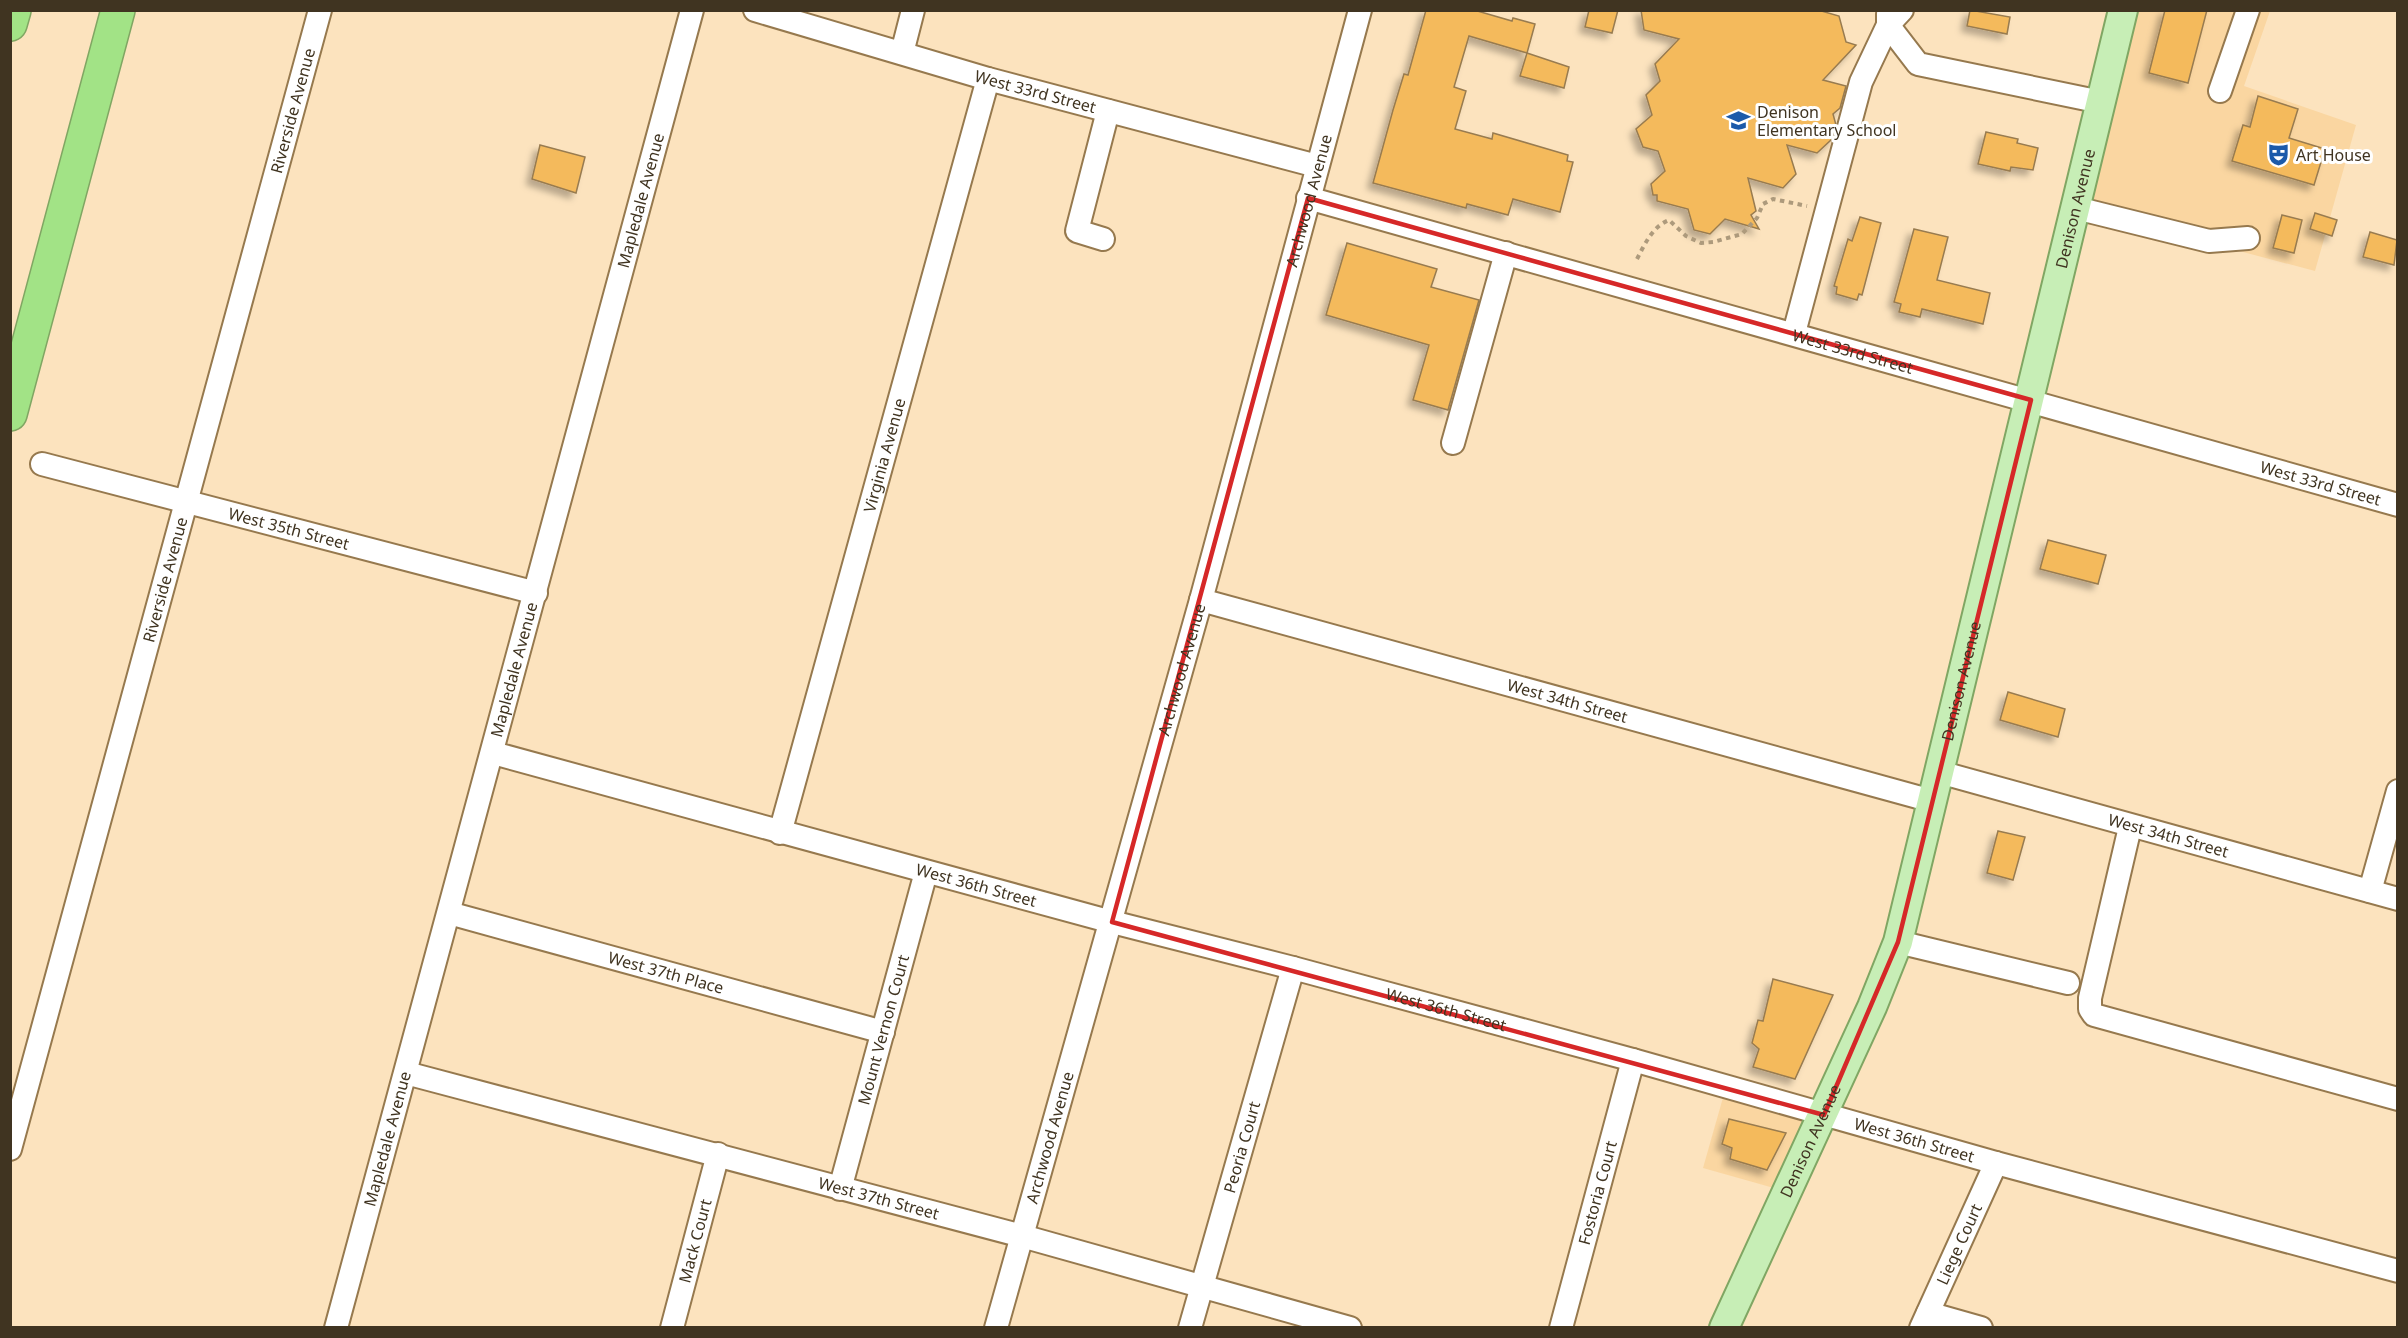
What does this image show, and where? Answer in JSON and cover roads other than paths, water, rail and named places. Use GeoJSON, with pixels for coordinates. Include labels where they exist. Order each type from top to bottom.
{"type":"FeatureCollection","features":[{"type":"Feature","properties":{"kind":"highway"},"geometry":{"type":"LineString","coordinates":[[10,24],[14,10]]}},
{"type":"Feature","properties":{"kind":"highway"},"geometry":{"type":"LineString","coordinates":[[10,414],[118,10]]}},
{"type":"Feature","properties":{"kind":"main road","name":"Denison Avenue"},"geometry":{"type":"LineString","coordinates":[[1724,1328],[1824,1115],[1898,942],[2031,400],[2123,10]]}},
{"type":"Feature","properties":{"kind":"street","name":"Riverside Avenue"},"geometry":{"type":"LineString","coordinates":[[10,1149],[320,10]]}},
{"type":"Feature","properties":{"kind":"street","name":"Mapledale Avenue"},"geometry":{"type":"LineString","coordinates":[[336,1328],[692,10]]}},
{"type":"Feature","properties":{"kind":"street","name":"West 33rd Street"},"geometry":{"type":"LineString","coordinates":[[755,10],[988,79],[1317,166]]}},
{"type":"Feature","properties":{"kind":"street"},"geometry":{"type":"LineString","coordinates":[[902,53],[913,10]]}},
{"type":"Feature","properties":{"kind":"street","name":"Archwood Avenue"},"geometry":{"type":"LineString","coordinates":[[996,1328],[1201,600],[1360,10]]}},
{"type":"Feature","properties":{"kind":"street"},"geometry":{"type":"LineString","coordinates":[[2220,91],[2248,10]]}},
{"type":"Feature","properties":{"kind":"street"},"geometry":{"type":"LineString","coordinates":[[1893,15],[1918,64],[2101,102]]}},
{"type":"Feature","properties":{"kind":"street"},"geometry":{"type":"LineString","coordinates":[[1794,333],[1861,82],[1893,15]]}},
{"type":"Feature","properties":{"kind":"street","name":"Virginia Avenue"},"geometry":{"type":"LineString","coordinates":[[780,833],[988,79]]}},
{"type":"Feature","properties":{"kind":"street"},"geometry":{"type":"LineString","coordinates":[[1103,239],[1077,231],[1108,111]]}},
{"type":"Feature","properties":{"kind":"street","name":"West 33rd Street"},"geometry":{"type":"LineString","coordinates":[[1308,198],[1794,333],[2397,505]]}},
{"type":"Feature","properties":{"kind":"street"},"geometry":{"type":"LineString","coordinates":[[2076,208],[2209,241],[2248,238]]}},
{"type":"Feature","properties":{"kind":"street"},"geometry":{"type":"LineString","coordinates":[[1453,443],[1506,253]]}},
{"type":"Feature","properties":{"kind":"street","name":"West 35th Street"},"geometry":{"type":"LineString","coordinates":[[42,464],[536,593]]}},
{"type":"Feature","properties":{"kind":"street","name":"West 34th Street"},"geometry":{"type":"LineString","coordinates":[[1201,600],[1932,801]]}},
{"type":"Feature","properties":{"kind":"street","name":"West 36th Street"},"geometry":{"type":"LineString","coordinates":[[492,753],[780,833],[1633,1060],[1996,1163],[2397,1271]]}},
{"type":"Feature","properties":{"kind":"street","name":"West 34th Street"},"geometry":{"type":"LineString","coordinates":[[1939,772],[2130,827],[2397,898]]}},
{"type":"Feature","properties":{"kind":"street"},"geometry":{"type":"LineString","coordinates":[[2370,891],[2397,791]]}},
{"type":"Feature","properties":{"kind":"street"},"geometry":{"type":"LineString","coordinates":[[2130,827],[2090,998],[2090,1009],[2094,1015],[2397,1099]]}},
{"type":"Feature","properties":{"kind":"street","name":"Mount Vernon Court"},"geometry":{"type":"LineString","coordinates":[[840,1189],[926,872]]}},
{"type":"Feature","properties":{"kind":"street","name":"West 37th Place"},"geometry":{"type":"LineString","coordinates":[[449,913],[883,1032]]}},
{"type":"Feature","properties":{"kind":"street"},"geometry":{"type":"LineString","coordinates":[[1898,942],[2068,983]]}},
{"type":"Feature","properties":{"kind":"street","name":"Peoria Court"},"geometry":{"type":"LineString","coordinates":[[1190,1328],[1293,968]]}},
{"type":"Feature","properties":{"kind":"street","name":"Fostoria Court"},"geometry":{"type":"LineString","coordinates":[[1561,1328],[1633,1060]]}},
{"type":"Feature","properties":{"kind":"street","name":"West 37th Street"},"geometry":{"type":"LineString","coordinates":[[406,1073],[1022,1236],[1350,1328]]}},
{"type":"Feature","properties":{"kind":"street","name":"Mack Court"},"geometry":{"type":"LineString","coordinates":[[672,1328],[718,1154]]}},
{"type":"Feature","properties":{"kind":"street","name":"Liege Court"},"geometry":{"type":"LineString","coordinates":[[1924,1320],[1996,1163]]}},
{"type":"Feature","properties":{"kind":"street"},"geometry":{"type":"LineString","coordinates":[[1924,1320],[1981,1328]]}},
{"type":"Feature","properties":{"kind":"place","name":"Denison Elementary School"},"geometry":{"type":"Point","coordinates":[1739,121]}},
{"type":"Feature","properties":{"kind":"place","name":"Art House"},"geometry":{"type":"Point","coordinates":[2278,155]}}]}
